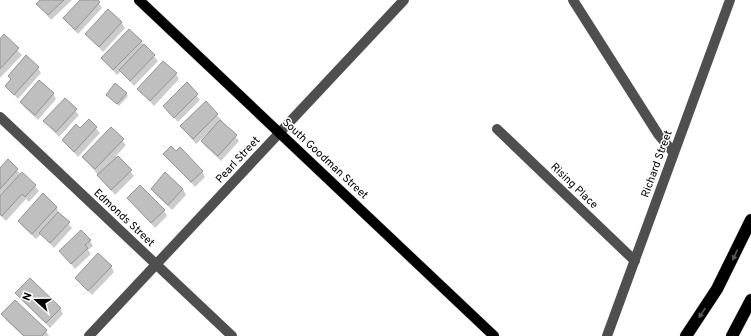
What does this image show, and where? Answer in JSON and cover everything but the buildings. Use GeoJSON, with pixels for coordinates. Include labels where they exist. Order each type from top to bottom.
{"type":"FeatureCollection","features":[{"type":"Feature","properties":{"kind":"highway"},"geometry":{"type":"LineString","coordinates":[[686,336],[717,289],[751,220]]}},
{"type":"Feature","properties":{"kind":"highway"},"geometry":{"type":"LineString","coordinates":[[732,336],[751,300]]}},
{"type":"Feature","properties":{"kind":"main road","name":"South Goodman Street"},"geometry":{"type":"LineString","coordinates":[[142,1],[279,134],[494,336]]}},
{"type":"Feature","properties":{"kind":"street","name":"Pearl Street"},"geometry":{"type":"LineString","coordinates":[[88,336],[157,265],[404,0]]}},
{"type":"Feature","properties":{"kind":"street"},"geometry":{"type":"LineString","coordinates":[[573,0],[658,134],[673,152]]}},
{"type":"Feature","properties":{"kind":"street","name":"Richard Street"},"geometry":{"type":"LineString","coordinates":[[607,336],[673,152],[730,0]]}},
{"type":"Feature","properties":{"kind":"street","name":"Edmonds Street"},"geometry":{"type":"LineString","coordinates":[[0,117],[232,336]]}},
{"type":"Feature","properties":{"kind":"street","name":"Rising Place"},"geometry":{"type":"LineString","coordinates":[[497,129],[635,261]]}}]}
